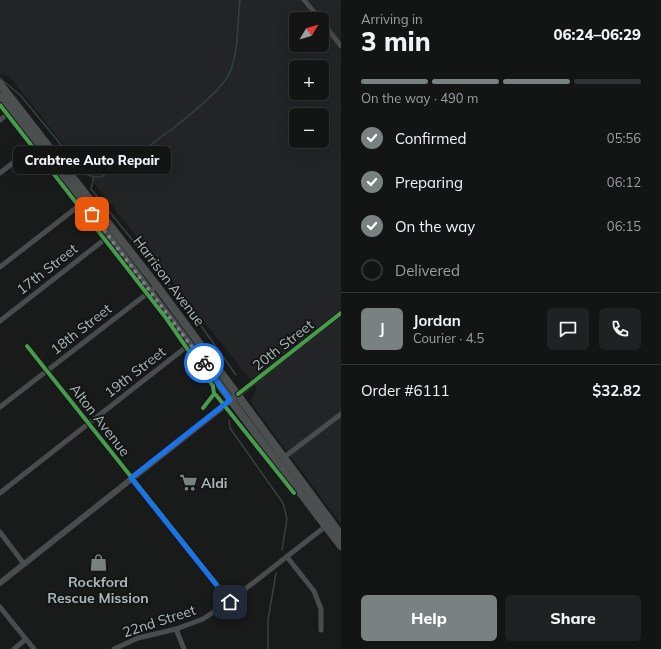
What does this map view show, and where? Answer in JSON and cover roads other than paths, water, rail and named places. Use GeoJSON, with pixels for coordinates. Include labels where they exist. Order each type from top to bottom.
{"type":"FeatureCollection","features":[{"type":"Feature","properties":{"kind":"main road","name":"Harrison Avenue"},"geometry":{"type":"LineString","coordinates":[[0,84],[86,200],[238,394],[283,458],[341,535]]}},
{"type":"Feature","properties":{"kind":"main road","name":"Harrison Avenue"},"geometry":{"type":"LineString","coordinates":[[0,96],[37,144],[86,200],[110,236],[154,288],[190,344],[230,400],[341,546]]}},
{"type":"Feature","properties":{"kind":"street"},"geometry":{"type":"LineString","coordinates":[[304,0],[314,12]]}},
{"type":"Feature","properties":{"kind":"street"},"geometry":{"type":"LineString","coordinates":[[329,31],[341,46]]}},
{"type":"Feature","properties":{"kind":"street"},"geometry":{"type":"LineString","coordinates":[[0,120],[11,111]]}},
{"type":"Feature","properties":{"kind":"street"},"geometry":{"type":"LineString","coordinates":[[0,173],[37,144]]}},
{"type":"Feature","properties":{"kind":"street"},"geometry":{"type":"LineString","coordinates":[[0,267],[86,200]]}},
{"type":"Feature","properties":{"kind":"street","name":"17th Street"},"geometry":{"type":"LineString","coordinates":[[0,321],[110,236]]}},
{"type":"Feature","properties":{"kind":"street","name":"18th Street"},"geometry":{"type":"LineString","coordinates":[[0,407],[154,288]]}},
{"type":"Feature","properties":{"kind":"street","name":"20th Street"},"geometry":{"type":"LineString","coordinates":[[0,583],[341,313]]}},
{"type":"Feature","properties":{"kind":"street","name":"19th Street"},"geometry":{"type":"LineString","coordinates":[[0,493],[190,344]]}},
{"type":"Feature","properties":{"kind":"street","name":"Alton Avenue"},"geometry":{"type":"LineString","coordinates":[[27,346],[230,602]]}},
{"type":"Feature","properties":{"kind":"street"},"geometry":{"type":"LineString","coordinates":[[283,458],[341,414]]}},
{"type":"Feature","properties":{"kind":"street","name":"22nd Street"},"geometry":{"type":"LineString","coordinates":[[114,649],[138,638],[176,629],[204,619],[230,602],[326,526]]}},
{"type":"Feature","properties":{"kind":"street"},"geometry":{"type":"LineString","coordinates":[[0,532],[24,564]]}},
{"type":"Feature","properties":{"kind":"street"},"geometry":{"type":"LineString","coordinates":[[287,557],[314,591],[321,609],[321,630]]}},
{"type":"Feature","properties":{"kind":"street"},"geometry":{"type":"LineString","coordinates":[[0,606],[34,649]]}},
{"type":"Feature","properties":{"kind":"street"},"geometry":{"type":"LineString","coordinates":[[176,629],[184,649]]}},
{"type":"Feature","properties":{"kind":"street"},"geometry":{"type":"LineString","coordinates":[[14,649],[26,639]]}},
{"type":"Feature","properties":{"kind":"waterway"},"geometry":{"type":"LineString","coordinates":[[0,78],[21,96],[85,174],[94,177],[101,177],[114,170],[172,129],[192,113],[223,83],[230,72],[235,55],[240,0]]}},
{"type":"Feature","properties":{"kind":"waterway"},"geometry":{"type":"LineString","coordinates":[[94,177],[91,189],[194,316],[236,375]]}},
{"type":"Feature","properties":{"kind":"waterway"},"geometry":{"type":"LineString","coordinates":[[229,420],[230,428],[283,503],[287,519],[282,550]]}},
{"type":"Feature","properties":{"kind":"waterway"},"geometry":{"type":"LineString","coordinates":[[268,649],[268,620],[276,573]]}},
{"type":"Feature","properties":{"kind":"place","name":"Crabtree Auto Repair"},"geometry":{"type":"Point","coordinates":[92,214]}},
{"type":"Feature","properties":{"kind":"place","name":"Aldi"},"geometry":{"type":"Point","coordinates":[188,483]}},
{"type":"Feature","properties":{"kind":"place","name":"Rockford Rescue Mission"},"geometry":{"type":"Point","coordinates":[98,562]}}]}
